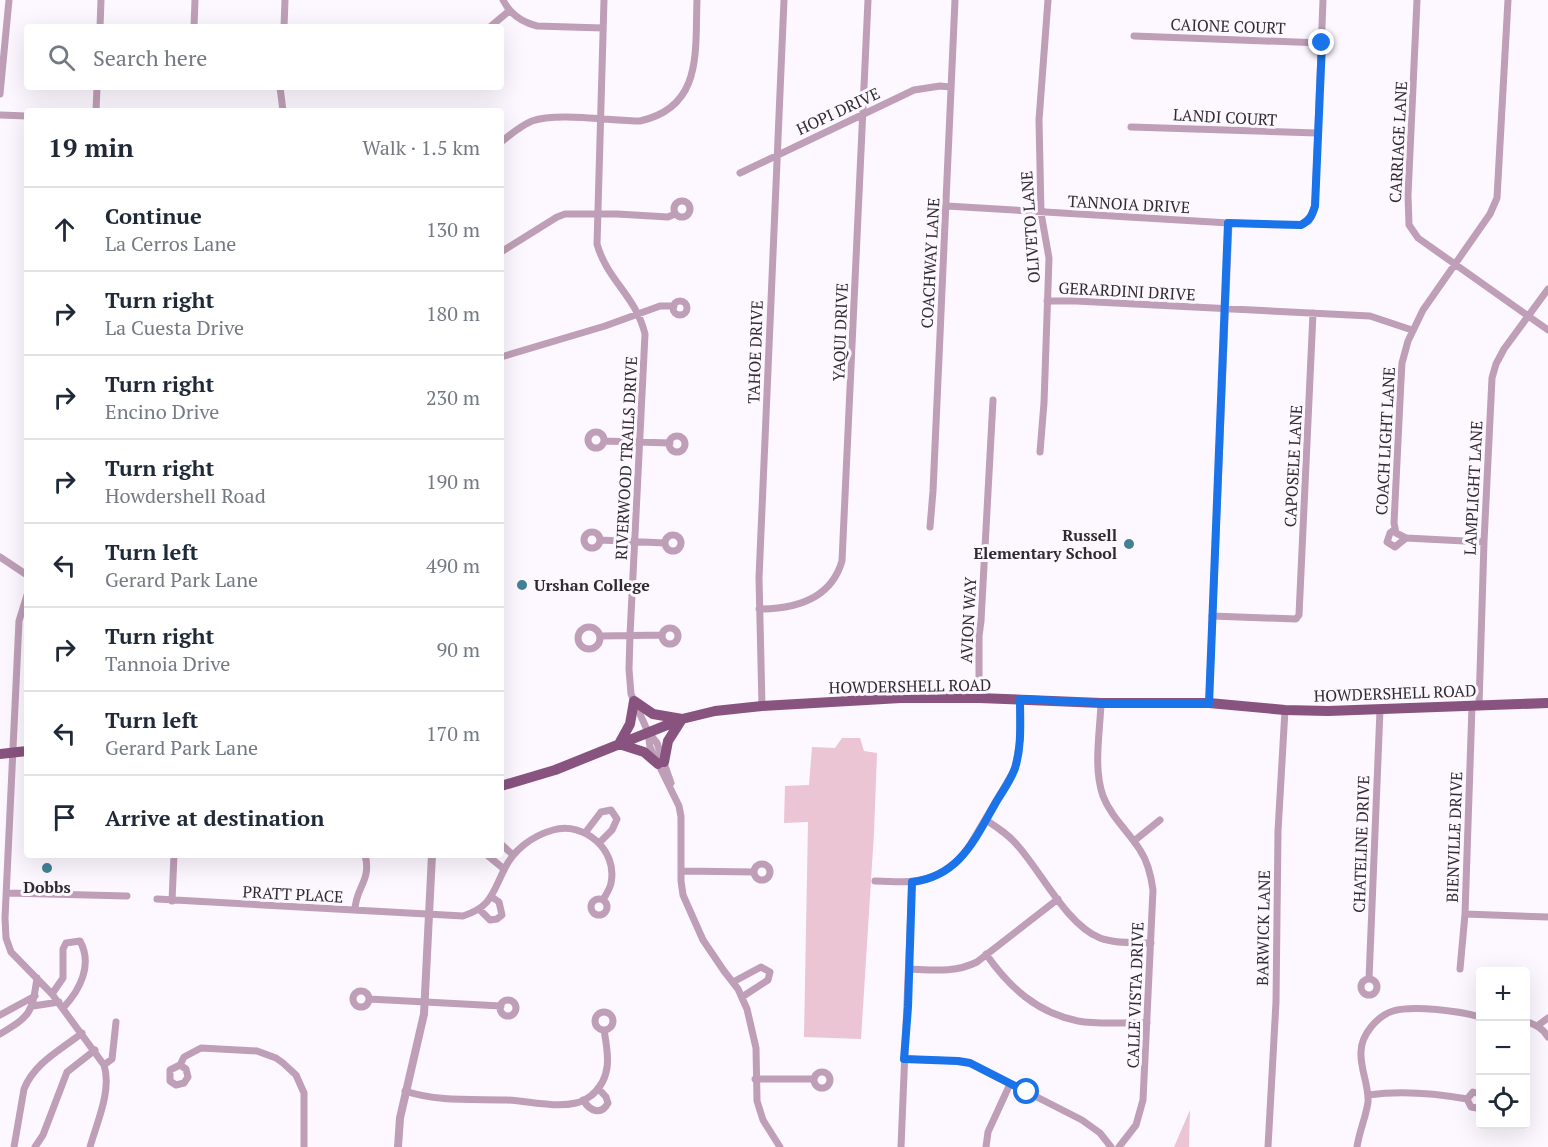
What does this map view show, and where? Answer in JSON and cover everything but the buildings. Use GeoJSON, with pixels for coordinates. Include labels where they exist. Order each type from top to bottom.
{"type":"FeatureCollection","features":[{"type":"Feature","properties":{"kind":"main road","name":"HOWDERSHELL ROAD"},"geometry":{"type":"LineString","coordinates":[[504,785],[555,770],[682,719],[715,711],[762,706],[901,698],[1209,704],[1285,710],[1380,710],[1548,703]]}},
{"type":"Feature","properties":{"kind":"main road"},"geometry":{"type":"LineString","coordinates":[[634,701],[653,714],[682,719],[668,741],[661,763],[644,752],[618,744],[630,724],[634,701]]}},
{"type":"Feature","properties":{"kind":"main road"},"geometry":{"type":"LineString","coordinates":[[0,754],[24,751]]}},
{"type":"Feature","properties":{"kind":"street"},"geometry":{"type":"LineString","coordinates":[[0,94],[9,0]]}},
{"type":"Feature","properties":{"kind":"street"},"geometry":{"type":"LineString","coordinates":[[100,24],[101,0]]}},
{"type":"Feature","properties":{"kind":"street"},"geometry":{"type":"LineString","coordinates":[[194,24],[195,0]]}},
{"type":"Feature","properties":{"kind":"street"},"geometry":{"type":"LineString","coordinates":[[284,24],[285,0]]}},
{"type":"Feature","properties":{"kind":"street"},"geometry":{"type":"LineString","coordinates":[[503,0],[509,10],[529,24],[603,28]]}},
{"type":"Feature","properties":{"kind":"street","name":"RIVERWOOD TRAILS DRIVE"},"geometry":{"type":"LineString","coordinates":[[604,0],[597,244],[606,266],[631,298],[645,334],[629,669],[634,701],[648,732],[657,743],[661,763],[681,817],[681,871]]}},
{"type":"Feature","properties":{"kind":"street"},"geometry":{"type":"LineString","coordinates":[[504,140],[521,127],[543,118],[640,121],[651,119],[670,109],[690,84],[697,0]]}},
{"type":"Feature","properties":{"kind":"street","name":"TAHOE DRIVE"},"geometry":{"type":"LineString","coordinates":[[762,706],[759,566],[783,0]]}},
{"type":"Feature","properties":{"kind":"street","name":"YAQUI DRIVE"},"geometry":{"type":"LineString","coordinates":[[759,609],[789,607],[820,594],[832,584],[839,573],[842,561],[868,0]]}},
{"type":"Feature","properties":{"kind":"street","name":"COACHWAY LANE"},"geometry":{"type":"LineString","coordinates":[[930,527],[955,0]]}},
{"type":"Feature","properties":{"kind":"street","name":"OLIVETO LANE"},"geometry":{"type":"LineString","coordinates":[[1040,452],[1049,258],[1041,213],[1039,120],[1047,0]]}},
{"type":"Feature","properties":{"kind":"street"},"geometry":{"type":"LineString","coordinates":[[1317,133],[1323,0]]}},
{"type":"Feature","properties":{"kind":"street","name":"CARRIAGE LANE"},"geometry":{"type":"LineString","coordinates":[[1418,0],[1408,195],[1409,225],[1418,238],[1454,264]]}},
{"type":"Feature","properties":{"kind":"street","name":"COACH LIGHT LANE"},"geometry":{"type":"LineString","coordinates":[[1406,538],[1400,537],[1395,529],[1402,363],[1412,330],[1427,303],[1490,214],[1497,198],[1508,0]]}},
{"type":"Feature","properties":{"kind":"street"},"geometry":{"type":"LineString","coordinates":[[493,24],[509,10]]}},
{"type":"Feature","properties":{"kind":"street","name":"CAIONE COURT"},"geometry":{"type":"LineString","coordinates":[[1134,36],[1322,43]]}},
{"type":"Feature","properties":{"kind":"street","name":"HOPI DRIVE"},"geometry":{"type":"LineString","coordinates":[[740,173],[914,90],[928,87],[950,87]]}},
{"type":"Feature","properties":{"kind":"street"},"geometry":{"type":"LineString","coordinates":[[96,108],[97,90]]}},
{"type":"Feature","properties":{"kind":"street"},"geometry":{"type":"LineString","coordinates":[[280,90],[283,108]]}},
{"type":"Feature","properties":{"kind":"street"},"geometry":{"type":"LineString","coordinates":[[0,115],[24,116]]}},
{"type":"Feature","properties":{"kind":"street","name":"LANDI COURT"},"geometry":{"type":"LineString","coordinates":[[1131,127],[1317,133]]}},
{"type":"Feature","properties":{"kind":"street","name":"TANNOIA DRIVE"},"geometry":{"type":"LineString","coordinates":[[947,206],[1041,213],[1301,225],[1309,221],[1315,206],[1317,133]]}},
{"type":"Feature","properties":{"kind":"street"},"geometry":{"type":"LineString","coordinates":[[504,250],[557,217],[597,214],[668,217],[675,214]]}},
{"type":"Feature","properties":{"kind":"street"},"geometry":{"type":"LineString","coordinates":[[1209,704],[1228,223]]}},
{"type":"Feature","properties":{"kind":"street"},"geometry":{"type":"LineString","coordinates":[[1454,264],[1548,330]]}},
{"type":"Feature","properties":{"kind":"street","name":"LAMPLIGHT LANE"},"geometry":{"type":"LineString","coordinates":[[1476,705],[1492,378],[1499,357],[1548,289]]}},
{"type":"Feature","properties":{"kind":"street","name":"GERARDINI DRIVE"},"geometry":{"type":"LineString","coordinates":[[1047,301],[1371,316],[1412,330]]}},
{"type":"Feature","properties":{"kind":"street"},"geometry":{"type":"LineString","coordinates":[[504,356],[667,304],[674,306]]}},
{"type":"Feature","properties":{"kind":"street","name":"CAPOSELE LANE"},"geometry":{"type":"LineString","coordinates":[[1212,616],[1296,619],[1299,615],[1313,313]]}},
{"type":"Feature","properties":{"kind":"street","name":"AVION WAY"},"geometry":{"type":"LineString","coordinates":[[979,698],[979,636],[993,400]]}},
{"type":"Feature","properties":{"kind":"street"},"geometry":{"type":"LineString","coordinates":[[604,441],[670,443]]}},
{"type":"Feature","properties":{"kind":"street"},"geometry":{"type":"LineString","coordinates":[[1395,529],[1387,538],[1387,542],[1395,547],[1406,538],[1484,542]]}},
{"type":"Feature","properties":{"kind":"street"},"geometry":{"type":"LineString","coordinates":[[600,540],[665,543]]}},
{"type":"Feature","properties":{"kind":"street"},"geometry":{"type":"LineString","coordinates":[[0,557],[24,573]]}},
{"type":"Feature","properties":{"kind":"street"},"geometry":{"type":"LineString","coordinates":[[24,605],[19,621],[2,927],[11,952],[52,994],[104,1065],[107,1073],[106,1088],[90,1147]]}},
{"type":"Feature","properties":{"kind":"street"},"geometry":{"type":"LineString","coordinates":[[600,636],[662,635]]}},
{"type":"Feature","properties":{"kind":"street"},"geometry":{"type":"LineString","coordinates":[[875,881],[912,882],[931,879],[958,862],[968,850],[1015,769],[1020,740],[1020,699]]}},
{"type":"Feature","properties":{"kind":"street","name":"CALLE VISTA DRIVE"},"geometry":{"type":"LineString","coordinates":[[1101,703],[1098,760],[1100,787],[1112,813],[1134,841],[1147,864],[1152,880],[1143,1100],[1136,1125],[1119,1147]]}},
{"type":"Feature","properties":{"kind":"street","name":"BIENVILLE DRIVE"},"geometry":{"type":"LineString","coordinates":[[1460,969],[1476,705]]}},
{"type":"Feature","properties":{"kind":"street","name":"BARWICK LANE"},"geometry":{"type":"LineString","coordinates":[[1268,1147],[1276,1002],[1278,831],[1285,710]]}},
{"type":"Feature","properties":{"kind":"street","name":"CHATELINE DRIVE"},"geometry":{"type":"LineString","coordinates":[[1369,979],[1380,710]]}},
{"type":"Feature","properties":{"kind":"street"},"geometry":{"type":"LineString","coordinates":[[585,833],[601,812],[611,810],[617,819],[616,823],[599,843]]}},
{"type":"Feature","properties":{"kind":"street"},"geometry":{"type":"LineString","coordinates":[[986,820],[1017,844],[1072,917],[1095,936],[1114,941],[1151,943]]}},
{"type":"Feature","properties":{"kind":"street"},"geometry":{"type":"LineString","coordinates":[[1134,841],[1160,820]]}},
{"type":"Feature","properties":{"kind":"street"},"geometry":{"type":"LineString","coordinates":[[492,897],[499,902],[502,915],[490,920],[479,909],[492,897],[513,855],[529,841],[553,830],[569,829],[585,833],[599,843],[606,853],[611,868],[611,883],[603,900]]}},
{"type":"Feature","properties":{"kind":"street"},"geometry":{"type":"LineString","coordinates":[[504,847],[513,855]]}},
{"type":"Feature","properties":{"kind":"street"},"geometry":{"type":"LineString","coordinates":[[172,901],[174,858]]}},
{"type":"Feature","properties":{"kind":"street"},"geometry":{"type":"LineString","coordinates":[[355,910],[365,882],[368,858]]}},
{"type":"Feature","properties":{"kind":"street"},"geometry":{"type":"LineString","coordinates":[[398,1147],[405,1091],[423,1022],[432,858]]}},
{"type":"Feature","properties":{"kind":"street"},"geometry":{"type":"LineString","coordinates":[[491,858],[504,869]]}},
{"type":"Feature","properties":{"kind":"street"},"geometry":{"type":"LineString","coordinates":[[754,872],[681,871],[683,895],[696,924],[711,952],[742,997],[752,1021],[757,1101],[780,1147]]}},
{"type":"Feature","properties":{"kind":"street"},"geometry":{"type":"LineString","coordinates":[[902,1147],[912,882]]}},
{"type":"Feature","properties":{"kind":"street"},"geometry":{"type":"LineString","coordinates":[[4,897],[127,896]]}},
{"type":"Feature","properties":{"kind":"street","name":"PRATT PLACE"},"geometry":{"type":"LineString","coordinates":[[157,899],[463,916],[479,909]]}},
{"type":"Feature","properties":{"kind":"street"},"geometry":{"type":"LineString","coordinates":[[909,969],[957,969],[977,962],[1058,899]]}},
{"type":"Feature","properties":{"kind":"street"},"geometry":{"type":"LineString","coordinates":[[1465,914],[1548,917]]}},
{"type":"Feature","properties":{"kind":"street"},"geometry":{"type":"LineString","coordinates":[[33,1006],[61,1005],[72,998],[82,981],[85,962],[80,941],[66,943],[63,949],[63,978],[52,994]]}},
{"type":"Feature","properties":{"kind":"street"},"geometry":{"type":"LineString","coordinates":[[987,954],[997,969],[1019,992],[1036,1005],[1054,1014],[1078,1021],[1147,1023]]}},
{"type":"Feature","properties":{"kind":"street"},"geometry":{"type":"LineString","coordinates":[[733,982],[761,967],[770,972],[768,980],[742,997]]}},
{"type":"Feature","properties":{"kind":"street"},"geometry":{"type":"LineString","coordinates":[[0,1034],[23,1020],[33,1006],[38,978]]}},
{"type":"Feature","properties":{"kind":"street"},"geometry":{"type":"LineString","coordinates":[[0,1015],[35,996]]}},
{"type":"Feature","properties":{"kind":"street"},"geometry":{"type":"LineString","coordinates":[[369,999],[501,1006]]}},
{"type":"Feature","properties":{"kind":"street"},"geometry":{"type":"LineString","coordinates":[[1357,1147],[1368,1095],[1361,1062],[1362,1044],[1369,1029],[1383,1015],[1393,1011],[1434,1010],[1476,1016]]}},
{"type":"Feature","properties":{"kind":"street"},"geometry":{"type":"LineString","coordinates":[[1537,1026],[1548,1018]]}},
{"type":"Feature","properties":{"kind":"street"},"geometry":{"type":"LineString","coordinates":[[104,1065],[112,1059],[116,1022]]}},
{"type":"Feature","properties":{"kind":"street"},"geometry":{"type":"LineString","coordinates":[[1530,1023],[1547,1034]]}},
{"type":"Feature","properties":{"kind":"street"},"geometry":{"type":"LineString","coordinates":[[405,1091],[436,1098],[552,1104],[577,1103],[592,1094],[603,1080],[609,1061],[604,1030]]}},
{"type":"Feature","properties":{"kind":"street"},"geometry":{"type":"LineString","coordinates":[[14,1147],[27,1081],[37,1067],[82,1033]]}},
{"type":"Feature","properties":{"kind":"street"},"geometry":{"type":"LineString","coordinates":[[180,1065],[184,1057],[201,1048],[257,1051],[283,1062],[296,1075],[304,1093],[304,1147]]}},
{"type":"Feature","properties":{"kind":"street"},"geometry":{"type":"LineString","coordinates":[[35,1147],[43,1135],[67,1072],[95,1050]]}},
{"type":"Feature","properties":{"kind":"street"},"geometry":{"type":"LineString","coordinates":[[904,1059],[970,1063],[1091,1126],[1111,1147]]}},
{"type":"Feature","properties":{"kind":"street"},"geometry":{"type":"LineString","coordinates":[[755,1079],[814,1079]]}},
{"type":"Feature","properties":{"kind":"street"},"geometry":{"type":"LineString","coordinates":[[986,1147],[988,1132],[1010,1084]]}},
{"type":"Feature","properties":{"kind":"street"},"geometry":{"type":"LineString","coordinates":[[584,1100],[586,1105],[595,1111],[605,1108],[608,1103],[606,1097],[598,1088]]}},
{"type":"Feature","properties":{"kind":"street"},"geometry":{"type":"LineString","coordinates":[[1368,1095],[1387,1092],[1417,1092],[1467,1099]]}},
{"type":"Feature","properties":{"kind":"street"},"geometry":{"type":"LineString","coordinates":[[1467,1099],[1473,1092],[1476,1093]]}},
{"type":"Feature","properties":{"kind":"street"},"geometry":{"type":"LineString","coordinates":[[1467,1099],[1471,1107],[1476,1108]]}},
{"type":"Feature","properties":{"kind":"shaded area"},"geometry":{"type":"Polygon","coordinates":[[[842,738],[860,738],[864,751],[877,753],[861,1039],[804,1037],[808,822],[784,823],[785,786],[809,785],[812,747],[835,748],[842,738]]]}},
{"type":"Feature","properties":{"kind":"shaded area"},"geometry":{"type":"Polygon","coordinates":[[[1190,1110],[1189,1147],[1174,1147],[1190,1110]]]}},
{"type":"Feature","properties":{"kind":"place","name":"Russell Elementary School"},"geometry":{"type":"Point","coordinates":[1129,544]}},
{"type":"Feature","properties":{"kind":"place","name":"Urshan College"},"geometry":{"type":"Point","coordinates":[522,585]}},
{"type":"Feature","properties":{"kind":"place","name":"Dobbs"},"geometry":{"type":"Point","coordinates":[47,868]}},
{"type":"Feature","properties":{"kind":"route"},"geometry":{"type":"LineString","coordinates":[[1027,1092],[970,1063],[904,1059],[912,882],[931,879],[947,870],[958,862],[976,837],[1015,769],[1020,740],[1020,699],[1101,703],[1209,704],[1228,223],[1287,226],[1301,225],[1309,221],[1315,206],[1322,43]]}}]}
